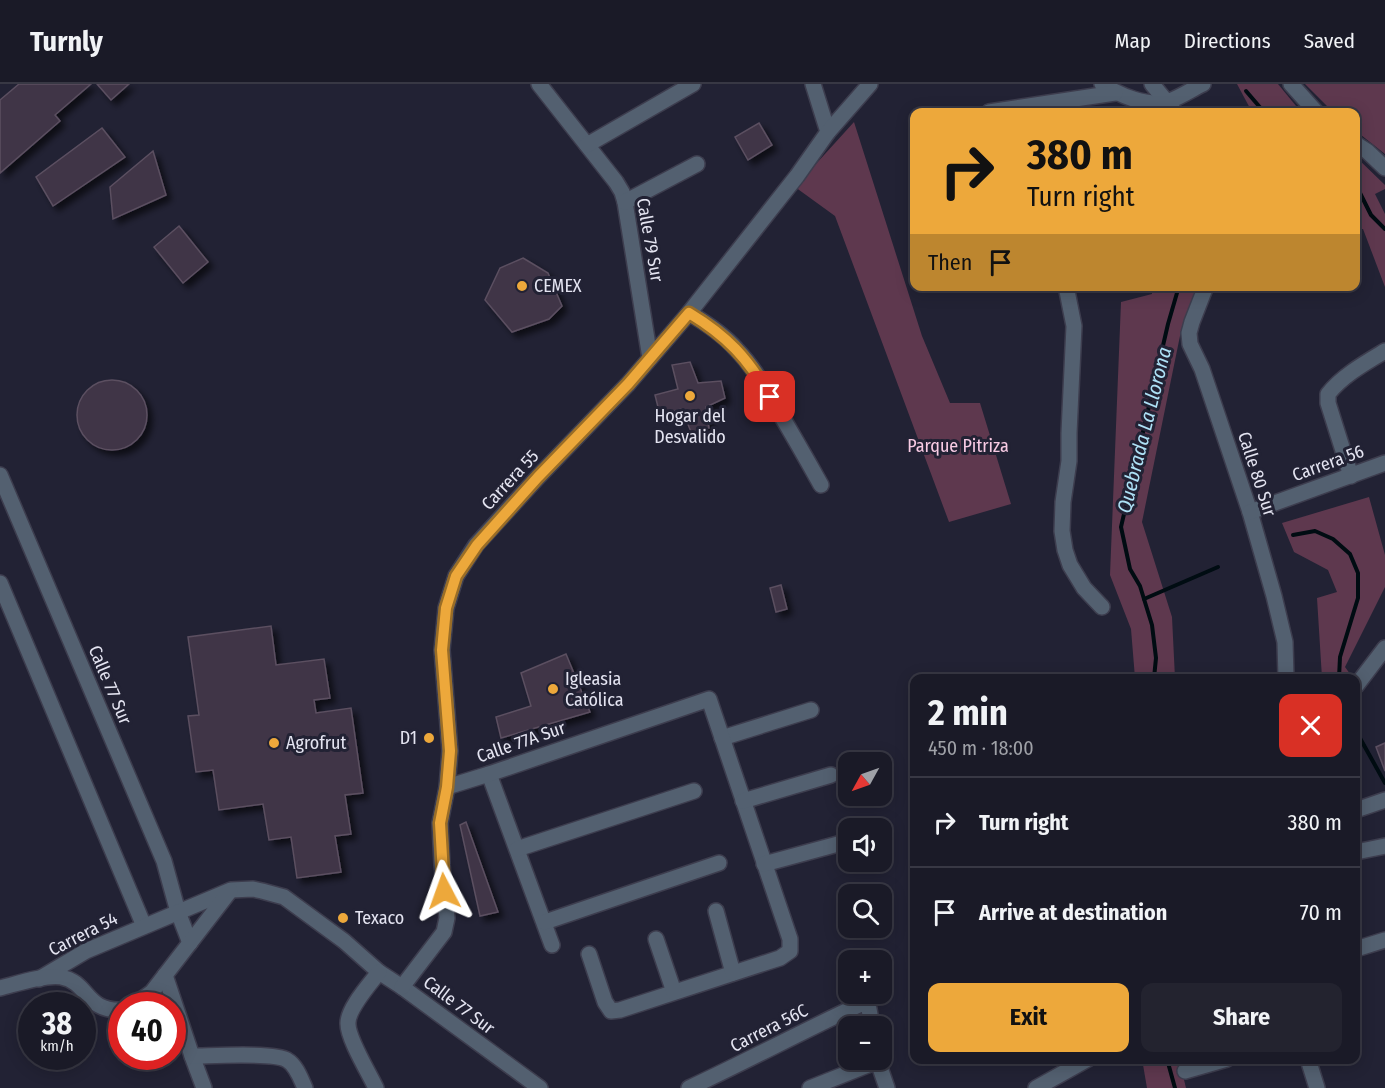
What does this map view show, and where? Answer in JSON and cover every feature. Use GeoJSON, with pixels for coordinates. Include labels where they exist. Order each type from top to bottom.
{"type":"FeatureCollection","features":[{"type":"Feature","properties":{"kind":"street","name":"Calle 79 Sur"},"geometry":{"type":"LineString","coordinates":[[539,84],[622,192],[650,358]]}},
{"type":"Feature","properties":{"kind":"street"},"geometry":{"type":"LineString","coordinates":[[587,145],[693,84]]}},
{"type":"Feature","properties":{"kind":"street"},"geometry":{"type":"LineString","coordinates":[[813,84],[828,132]]}},
{"type":"Feature","properties":{"kind":"street","name":"Carrera 55"},"geometry":{"type":"LineString","coordinates":[[402,987],[444,932],[447,918],[440,823],[447,787],[450,751],[442,650],[446,608],[456,576],[477,545],[538,477],[628,384],[689,313],[797,176],[828,132],[870,84]]}},
{"type":"Feature","properties":{"kind":"street"},"geometry":{"type":"LineString","coordinates":[[1102,84],[1128,98],[1171,107],[1203,84]]}},
{"type":"Feature","properties":{"kind":"street"},"geometry":{"type":"LineString","coordinates":[[1152,84],[1171,107]]}},
{"type":"Feature","properties":{"kind":"street"},"geometry":{"type":"LineString","coordinates":[[1291,84],[1312,108]]}},
{"type":"Feature","properties":{"kind":"street"},"geometry":{"type":"LineString","coordinates":[[1016,108],[1115,93]]}},
{"type":"Feature","properties":{"kind":"street"},"geometry":{"type":"LineString","coordinates":[[1360,147],[1385,168]]}},
{"type":"Feature","properties":{"kind":"street"},"geometry":{"type":"LineString","coordinates":[[625,202],[697,164]]}},
{"type":"Feature","properties":{"kind":"street"},"geometry":{"type":"LineString","coordinates":[[1067,291],[1074,326],[1069,461],[1063,502],[1062,531],[1070,565],[1084,588],[1102,607]]}},
{"type":"Feature","properties":{"kind":"street","name":"Calle 80 Sur"},"geometry":{"type":"LineString","coordinates":[[1204,291],[1189,333],[1190,344],[1202,369],[1250,512],[1285,642],[1286,674]]}},
{"type":"Feature","properties":{"kind":"street"},"geometry":{"type":"LineString","coordinates":[[689,313],[722,336],[749,364],[809,461],[821,485]]}},
{"type":"Feature","properties":{"kind":"street"},"geometry":{"type":"LineString","coordinates":[[1351,476],[1328,394],[1359,368],[1385,351]]}},
{"type":"Feature","properties":{"kind":"street","name":"Carrera 56"},"geometry":{"type":"LineString","coordinates":[[1250,512],[1385,463]]}},
{"type":"Feature","properties":{"kind":"street","name":"Calle 77 Sur"},"geometry":{"type":"LineString","coordinates":[[0,475],[164,861],[178,912]]}},
{"type":"Feature","properties":{"kind":"street"},"geometry":{"type":"LineString","coordinates":[[0,583],[144,926]]}},
{"type":"Feature","properties":{"kind":"street"},"geometry":{"type":"LineString","coordinates":[[1360,681],[1385,648]]}},
{"type":"Feature","properties":{"kind":"street","name":"Calle 77A Sur"},"geometry":{"type":"LineString","coordinates":[[447,787],[709,699],[722,738]]}},
{"type":"Feature","properties":{"kind":"street"},"geometry":{"type":"LineString","coordinates":[[589,954],[605,1002],[611,1011],[780,958],[790,951],[790,939],[722,738],[811,710]]}},
{"type":"Feature","properties":{"kind":"street"},"geometry":{"type":"LineString","coordinates":[[489,774],[552,945]]}},
{"type":"Feature","properties":{"kind":"street"},"geometry":{"type":"LineString","coordinates":[[743,801],[831,775]]}},
{"type":"Feature","properties":{"kind":"street"},"geometry":{"type":"LineString","coordinates":[[517,849],[694,791]]}},
{"type":"Feature","properties":{"kind":"street"},"geometry":{"type":"LineString","coordinates":[[1360,809],[1385,800]]}},
{"type":"Feature","properties":{"kind":"street"},"geometry":{"type":"LineString","coordinates":[[764,864],[838,844]]}},
{"type":"Feature","properties":{"kind":"street"},"geometry":{"type":"LineString","coordinates":[[1360,851],[1385,846]]}},
{"type":"Feature","properties":{"kind":"street"},"geometry":{"type":"LineString","coordinates":[[545,922],[720,863]]}},
{"type":"Feature","properties":{"kind":"street","name":"Calle 77 Sur"},"geometry":{"type":"LineString","coordinates":[[144,926],[231,891],[253,889],[284,897],[344,941],[379,972],[540,1088]]}},
{"type":"Feature","properties":{"kind":"street"},"geometry":{"type":"LineString","coordinates":[[152,992],[231,891]]}},
{"type":"Feature","properties":{"kind":"street"},"geometry":{"type":"LineString","coordinates":[[716,911],[733,973]]}},
{"type":"Feature","properties":{"kind":"street"},"geometry":{"type":"LineString","coordinates":[[178,912],[190,943]]}},
{"type":"Feature","properties":{"kind":"street","name":"Carrera 54"},"geometry":{"type":"LineString","coordinates":[[39,979],[86,951],[144,926]]}},
{"type":"Feature","properties":{"kind":"street"},"geometry":{"type":"LineString","coordinates":[[656,939],[674,992]]}},
{"type":"Feature","properties":{"kind":"street"},"geometry":{"type":"LineString","coordinates":[[1360,948],[1385,940]]}},
{"type":"Feature","properties":{"kind":"street"},"geometry":{"type":"LineString","coordinates":[[82,989],[79,971],[86,951]]}},
{"type":"Feature","properties":{"kind":"street"},"geometry":{"type":"LineString","coordinates":[[376,1088],[351,1038],[347,1023],[352,1009],[379,972]]}},
{"type":"Feature","properties":{"kind":"street"},"geometry":{"type":"LineString","coordinates":[[165,975],[204,1088]]}},
{"type":"Feature","properties":{"kind":"street","name":"Carrera 54"},"geometry":{"type":"LineString","coordinates":[[0,988],[51,976],[63,977],[74,981],[88,998],[108,1009]]}},
{"type":"Feature","properties":{"kind":"street","name":"Carrera 56C"},"geometry":{"type":"LineString","coordinates":[[689,1088],[861,1004],[866,1005],[870,1016]]}},
{"type":"Feature","properties":{"kind":"street"},"geometry":{"type":"LineString","coordinates":[[192,1056],[273,1056],[288,1060],[306,1088]]}},
{"type":"Feature","properties":{"kind":"street"},"geometry":{"type":"LineString","coordinates":[[1036,1088],[1079,1064]]}},
{"type":"Feature","properties":{"kind":"street"},"geometry":{"type":"LineString","coordinates":[[1185,1071],[1210,1064]]}},
{"type":"Feature","properties":{"kind":"street"},"geometry":{"type":"LineString","coordinates":[[1310,1064],[1317,1088]]}},
{"type":"Feature","properties":{"kind":"street"},"geometry":{"type":"LineString","coordinates":[[810,1088],[854,1070]]}},
{"type":"Feature","properties":{"kind":"street"},"geometry":{"type":"LineString","coordinates":[[881,1070],[887,1088]]}},
{"type":"Feature","properties":{"kind":"green space"},"geometry":{"type":"Polygon","coordinates":[[[1237,84],[1278,84],[1298,108],[1250,108],[1237,84]]]}},
{"type":"Feature","properties":{"kind":"green space"},"geometry":{"type":"Polygon","coordinates":[[[1305,84],[1385,84],[1385,154],[1360,134],[1360,108],[1329,108],[1305,84]]]}},
{"type":"Feature","properties":{"kind":"green space","name":"Parque Pitriza"},"geometry":{"type":"Polygon","coordinates":[[[854,122],[922,336],[950,403],[980,403],[1011,504],[949,522],[835,216],[795,187],[854,122]]]}},
{"type":"Feature","properties":{"kind":"green space"},"geometry":{"type":"Polygon","coordinates":[[[1360,161],[1385,185],[1385,189],[1375,194],[1385,214],[1385,287],[1363,229],[1360,229],[1360,161]]]}},
{"type":"Feature","properties":{"kind":"green space"},"geometry":{"type":"Polygon","coordinates":[[[1152,291],[1196,291],[1181,331],[1142,522],[1172,617],[1175,674],[1135,674],[1131,629],[1110,575],[1121,302],[1152,294],[1152,291]]]}},
{"type":"Feature","properties":{"kind":"green space"},"geometry":{"type":"Polygon","coordinates":[[[1369,497],[1385,555],[1385,587],[1345,667],[1350,674],[1322,674],[1317,598],[1337,592],[1328,570],[1294,552],[1282,523],[1369,497]]]}},
{"type":"Feature","properties":{"kind":"green space"},"geometry":{"type":"Polygon","coordinates":[[[1143,1064],[1180,1064],[1186,1088],[1147,1088],[1143,1064]]]}},
{"type":"Feature","properties":{"kind":"building"},"geometry":{"type":"Polygon","coordinates":[[[19,84],[91,84],[55,115],[60,121],[0,173],[0,100],[19,84]]]}},
{"type":"Feature","properties":{"kind":"building"},"geometry":{"type":"Polygon","coordinates":[[[97,84],[129,84],[111,100],[97,84]]]}},
{"type":"Feature","properties":{"kind":"building"},"geometry":{"type":"Polygon","coordinates":[[[759,123],[772,145],[748,160],[735,137],[759,123]]]}},
{"type":"Feature","properties":{"kind":"building"},"geometry":{"type":"Polygon","coordinates":[[[102,128],[125,157],[53,206],[36,177],[102,128]]]}},
{"type":"Feature","properties":{"kind":"building"},"geometry":{"type":"Polygon","coordinates":[[[153,151],[166,195],[113,219],[110,187],[153,151]]]}},
{"type":"Feature","properties":{"kind":"building"},"geometry":{"type":"Polygon","coordinates":[[[179,226],[208,262],[183,283],[154,247],[179,226]]]}},
{"type":"Feature","properties":{"kind":"building","name":"CEMEX"},"geometry":{"type":"Polygon","coordinates":[[[523,258],[548,273],[562,306],[549,319],[512,332],[485,300],[500,268],[523,258]]]}},
{"type":"Feature","properties":{"kind":"building","name":"Hogar del Desvalido"},"geometry":{"type":"Polygon","coordinates":[[[690,362],[698,383],[721,381],[725,398],[706,407],[709,428],[691,432],[682,409],[660,415],[655,395],[678,389],[672,365],[690,362]]]}},
{"type":"Feature","properties":{"kind":"building"},"geometry":{"type":"Polygon","coordinates":[[[112,380],[125,383],[137,390],[144,402],[147,415],[144,428],[137,440],[125,447],[112,450],[99,447],[87,440],[80,428],[77,415],[80,402],[87,390],[99,383],[112,380]]]}},
{"type":"Feature","properties":{"kind":"building"},"geometry":{"type":"Polygon","coordinates":[[[781,585],[787,609],[776,612],[770,588],[781,585]]]}},
{"type":"Feature","properties":{"kind":"building","name":"Agrofrut"},"geometry":{"type":"Polygon","coordinates":[[[271,626],[276,665],[324,659],[330,698],[314,700],[316,713],[351,708],[363,793],[345,795],[351,834],[335,836],[341,872],[297,878],[291,837],[269,840],[263,804],[219,810],[213,770],[196,772],[188,716],[199,715],[188,637],[271,626]]]}},
{"type":"Feature","properties":{"kind":"building","name":"Igleasia Católica"},"geometry":{"type":"Polygon","coordinates":[[[566,654],[590,712],[501,738],[496,717],[531,706],[521,673],[566,654]]]}},
{"type":"Feature","properties":{"kind":"building"},"geometry":{"type":"Polygon","coordinates":[[[1385,743],[1385,771],[1376,747],[1385,743]]]}},
{"type":"Feature","properties":{"kind":"building"},"geometry":{"type":"Polygon","coordinates":[[[466,822],[498,912],[480,916],[460,825],[466,822]]]}},
{"type":"Feature","properties":{"kind":"waterway"},"geometry":{"type":"LineString","coordinates":[[1246,91],[1261,108]]}},
{"type":"Feature","properties":{"kind":"waterway"},"geometry":{"type":"LineString","coordinates":[[1360,193],[1371,215],[1385,229]]}},
{"type":"Feature","properties":{"kind":"waterway","name":"Quebrada La Llorona"},"geometry":{"type":"LineString","coordinates":[[1154,674],[1156,658],[1152,625],[1140,586],[1130,569],[1121,527],[1178,291]]}},
{"type":"Feature","properties":{"kind":"waterway"},"geometry":{"type":"LineString","coordinates":[[1293,535],[1315,531],[1333,539],[1350,554],[1358,573],[1358,598],[1340,657],[1339,674]]}},
{"type":"Feature","properties":{"kind":"waterway"},"geometry":{"type":"LineString","coordinates":[[1144,599],[1218,567]]}},
{"type":"Feature","properties":{"kind":"waterway"},"geometry":{"type":"LineString","coordinates":[[1360,738],[1385,783]]}},
{"type":"Feature","properties":{"kind":"waterway","name":"Quebrada La Llorona"},"geometry":{"type":"LineString","coordinates":[[1168,1064],[1175,1088]]}},
{"type":"Feature","properties":{"kind":"place","name":"CEMEX"},"geometry":{"type":"Point","coordinates":[522,286]}},
{"type":"Feature","properties":{"kind":"place","name":"Hogar del Desvalido"},"geometry":{"type":"Point","coordinates":[690,396]}},
{"type":"Feature","properties":{"kind":"place","name":"Igleasia Católica"},"geometry":{"type":"Point","coordinates":[553,689]}},
{"type":"Feature","properties":{"kind":"place","name":"D1"},"geometry":{"type":"Point","coordinates":[429,738]}},
{"type":"Feature","properties":{"kind":"place","name":"Agrofrut"},"geometry":{"type":"Point","coordinates":[274,743]}},
{"type":"Feature","properties":{"kind":"place","name":"Texaco"},"geometry":{"type":"Point","coordinates":[343,918]}},
{"type":"Feature","properties":{"kind":"route"},"geometry":{"type":"LineString","coordinates":[[444,891],[440,823],[447,787],[450,751],[442,650],[446,608],[456,576],[477,545],[538,477],[628,384],[689,313],[708,325],[736,349],[749,364],[770,397]]}}]}
